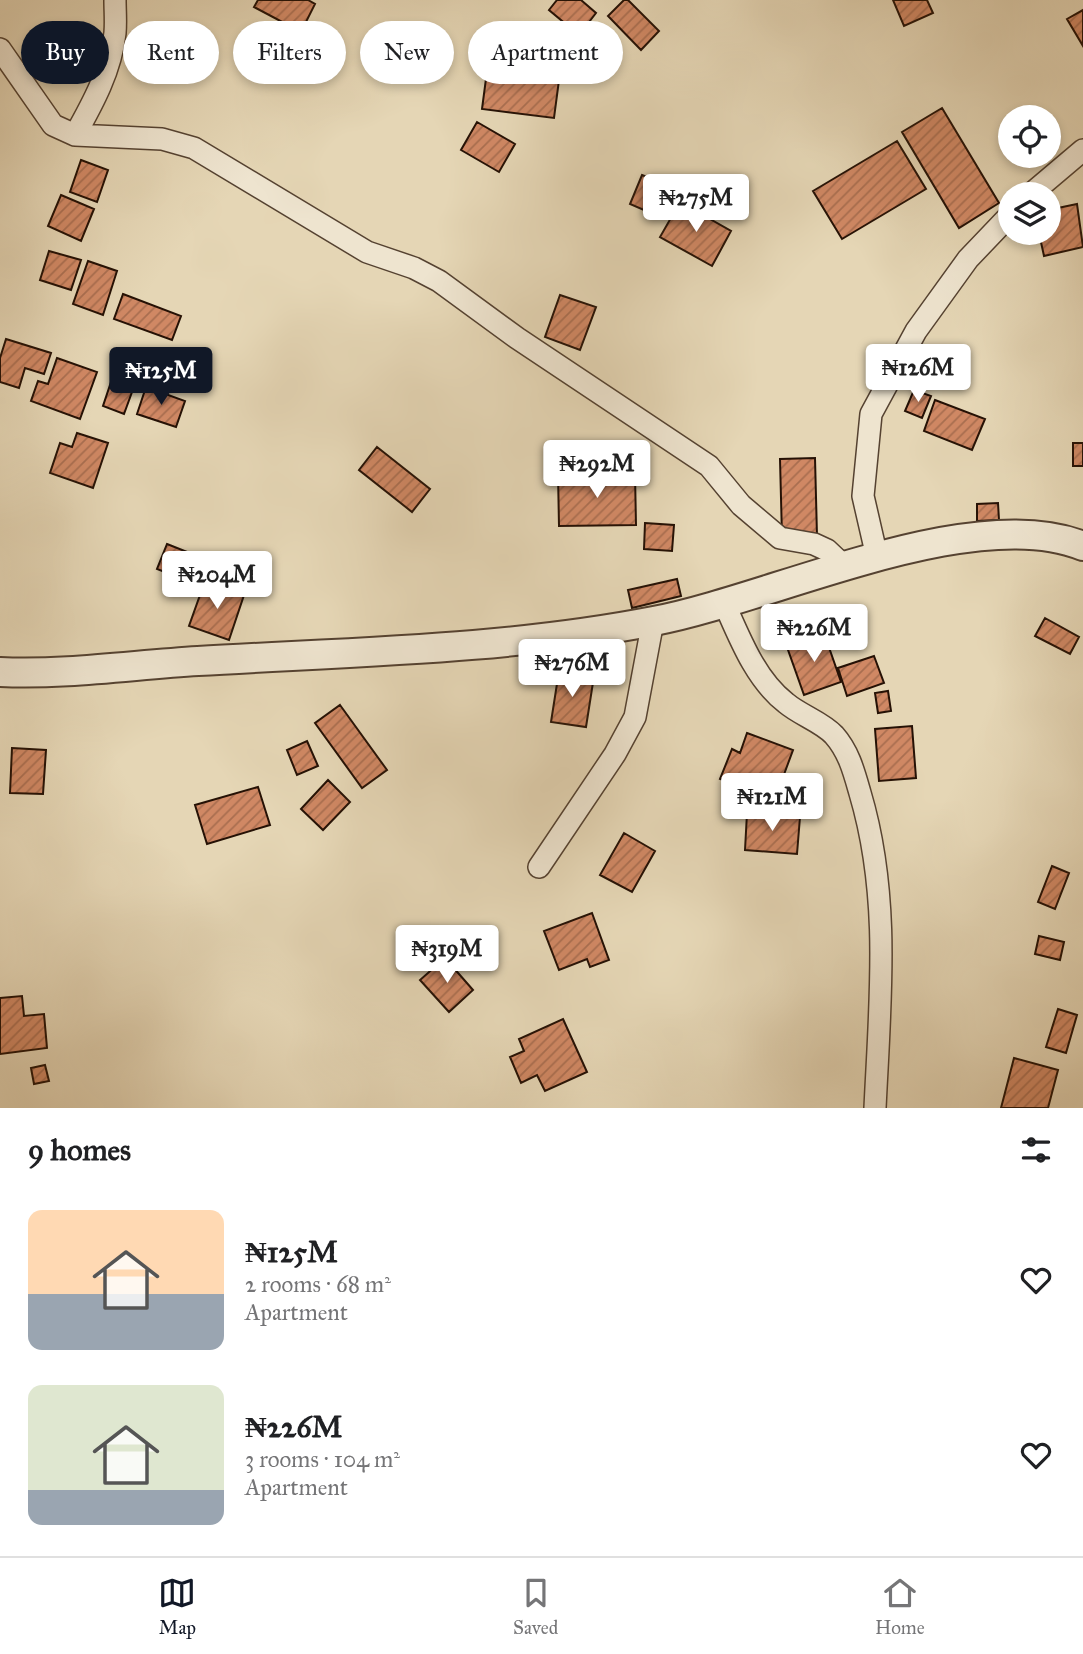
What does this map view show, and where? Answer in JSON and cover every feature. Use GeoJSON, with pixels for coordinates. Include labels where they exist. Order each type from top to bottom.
{"type":"FeatureCollection","features":[{"type":"Feature","properties":{"kind":"street"},"geometry":{"type":"LineString","coordinates":[[75,135],[97,95],[110,59],[115,33],[115,0]]}},
{"type":"Feature","properties":{"kind":"street"},"geometry":{"type":"LineString","coordinates":[[0,49],[53,125],[75,135],[162,139],[194,148],[367,252],[414,268],[439,281],[517,338],[709,466],[741,505],[780,538],[814,544],[827,550],[844,566]]}},
{"type":"Feature","properties":{"kind":"street"},"geometry":{"type":"LineString","coordinates":[[1045,182],[1083,150]]}},
{"type":"Feature","properties":{"kind":"street"},"geometry":{"type":"LineString","coordinates":[[877,557],[863,496],[871,414],[916,331],[968,259],[998,228]]}},
{"type":"Feature","properties":{"kind":"street"},"geometry":{"type":"LineString","coordinates":[[0,672],[88,671],[198,661],[344,656],[457,647],[653,621],[725,605],[844,566],[960,538],[1024,535],[1063,538],[1083,546]]}},
{"type":"Feature","properties":{"kind":"street"},"geometry":{"type":"LineString","coordinates":[[725,605],[747,655],[783,702],[833,734],[850,760],[870,826],[881,896],[883,993],[875,1108]]}},
{"type":"Feature","properties":{"kind":"street"},"geometry":{"type":"LineString","coordinates":[[539,867],[615,754],[635,718],[653,621]]}},
{"type":"Feature","properties":{"kind":"building"},"geometry":{"type":"Polygon","coordinates":[[[258,0],[308,0],[315,4],[306,21],[280,21],[254,7],[258,0]]]}},
{"type":"Feature","properties":{"kind":"building"},"geometry":{"type":"Polygon","coordinates":[[[557,0],[581,0],[596,13],[590,21],[562,21],[549,10],[557,0]]]}},
{"type":"Feature","properties":{"kind":"building"},"geometry":{"type":"Polygon","coordinates":[[[624,0],[628,0],[659,31],[641,50],[623,31],[623,21],[613,21],[608,16],[624,0]]]}},
{"type":"Feature","properties":{"kind":"building"},"geometry":{"type":"Polygon","coordinates":[[[893,0],[927,0],[933,13],[904,26],[893,0]]]}},
{"type":"Feature","properties":{"kind":"building"},"geometry":{"type":"Polygon","coordinates":[[[1083,10],[1083,46],[1067,19],[1083,10]]]}},
{"type":"Feature","properties":{"kind":"building"},"geometry":{"type":"Polygon","coordinates":[[[485,84],[558,84],[554,118],[482,109],[485,84]]]}},
{"type":"Feature","properties":{"kind":"building"},"geometry":{"type":"Polygon","coordinates":[[[942,108],[998,204],[959,228],[902,132],[942,108]]]}},
{"type":"Feature","properties":{"kind":"building"},"geometry":{"type":"Polygon","coordinates":[[[477,122],[515,144],[499,172],[461,150],[477,122]]]}},
{"type":"Feature","properties":{"kind":"building"},"geometry":{"type":"Polygon","coordinates":[[[897,141],[926,189],[842,239],[813,191],[897,141]]]}},
{"type":"Feature","properties":{"kind":"building"},"geometry":{"type":"Polygon","coordinates":[[[81,160],[108,170],[97,202],[70,192],[81,160]]]}},
{"type":"Feature","properties":{"kind":"building"},"geometry":{"type":"Polygon","coordinates":[[[642,175],[665,184],[653,214],[630,204],[642,175]]]}},
{"type":"Feature","properties":{"kind":"building"},"geometry":{"type":"Polygon","coordinates":[[[61,195],[94,209],[81,241],[48,226],[61,195]]]}},
{"type":"Feature","properties":{"kind":"building"},"geometry":{"type":"Polygon","coordinates":[[[680,202],[731,231],[712,266],[660,237],[680,202]]]}},
{"type":"Feature","properties":{"kind":"building"},"geometry":{"type":"Polygon","coordinates":[[[1077,204],[1083,247],[1044,256],[1042,245],[1061,245],[1061,207],[1077,204]]]}},
{"type":"Feature","properties":{"kind":"building"},"geometry":{"type":"Polygon","coordinates":[[[49,251],[81,260],[71,290],[40,280],[49,251]]]}},
{"type":"Feature","properties":{"kind":"building"},"geometry":{"type":"Polygon","coordinates":[[[88,261],[117,271],[103,315],[73,304],[88,261]]]}},
{"type":"Feature","properties":{"kind":"building"},"geometry":{"type":"Polygon","coordinates":[[[123,294],[181,316],[172,340],[114,319],[123,294]]]}},
{"type":"Feature","properties":{"kind":"building"},"geometry":{"type":"Polygon","coordinates":[[[560,295],[596,307],[580,350],[545,337],[560,295]]]}},
{"type":"Feature","properties":{"kind":"building"},"geometry":{"type":"Polygon","coordinates":[[[6,339],[51,353],[44,374],[25,368],[19,388],[0,382],[0,358],[6,339]]]}},
{"type":"Feature","properties":{"kind":"building"},"geometry":{"type":"Polygon","coordinates":[[[57,358],[97,372],[80,419],[31,401],[38,381],[48,384],[57,358]]]}},
{"type":"Feature","properties":{"kind":"building"},"geometry":{"type":"Polygon","coordinates":[[[114,373],[136,381],[124,414],[103,406],[114,373]]]}},
{"type":"Feature","properties":{"kind":"building"},"geometry":{"type":"Polygon","coordinates":[[[146,387],[185,401],[176,427],[137,414],[146,387]]]}},
{"type":"Feature","properties":{"kind":"building"},"geometry":{"type":"Polygon","coordinates":[[[914,390],[931,396],[922,418],[905,411],[914,390]]]}},
{"type":"Feature","properties":{"kind":"building"},"geometry":{"type":"Polygon","coordinates":[[[935,400],[985,419],[972,450],[924,431],[935,400]]]}},
{"type":"Feature","properties":{"kind":"building"},"geometry":{"type":"Polygon","coordinates":[[[77,433],[108,443],[93,488],[50,473],[60,443],[72,447],[77,433]]]}},
{"type":"Feature","properties":{"kind":"building"},"geometry":{"type":"Polygon","coordinates":[[[1073,443],[1083,443],[1083,466],[1073,466],[1073,443]]]}},
{"type":"Feature","properties":{"kind":"building"},"geometry":{"type":"Polygon","coordinates":[[[377,447],[430,489],[412,512],[359,470],[377,447]]]}},
{"type":"Feature","properties":{"kind":"building"},"geometry":{"type":"Polygon","coordinates":[[[815,458],[817,536],[782,537],[780,459],[815,458]]]}},
{"type":"Feature","properties":{"kind":"building"},"geometry":{"type":"Polygon","coordinates":[[[558,474],[635,474],[636,525],[559,526],[558,474]]]}},
{"type":"Feature","properties":{"kind":"building"},"geometry":{"type":"Polygon","coordinates":[[[998,503],[999,520],[977,521],[977,504],[998,503]]]}},
{"type":"Feature","properties":{"kind":"building"},"geometry":{"type":"Polygon","coordinates":[[[645,523],[674,525],[672,551],[644,549],[645,523]]]}},
{"type":"Feature","properties":{"kind":"building"},"geometry":{"type":"Polygon","coordinates":[[[167,544],[210,561],[200,586],[157,569],[167,544]]]}},
{"type":"Feature","properties":{"kind":"building"},"geometry":{"type":"Polygon","coordinates":[[[677,579],[681,596],[632,608],[628,590],[677,579]]]}},
{"type":"Feature","properties":{"kind":"building"},"geometry":{"type":"Polygon","coordinates":[[[205,581],[244,595],[229,640],[189,626],[205,581]]]}},
{"type":"Feature","properties":{"kind":"building"},"geometry":{"type":"Polygon","coordinates":[[[1045,618],[1079,637],[1070,654],[1035,636],[1045,618]]]}},
{"type":"Feature","properties":{"kind":"building"},"geometry":{"type":"Polygon","coordinates":[[[824,633],[841,682],[804,695],[787,647],[824,633]]]}},
{"type":"Feature","properties":{"kind":"building"},"geometry":{"type":"Polygon","coordinates":[[[874,656],[884,683],[847,696],[838,668],[874,656]]]}},
{"type":"Feature","properties":{"kind":"building"},"geometry":{"type":"Polygon","coordinates":[[[559,671],[594,676],[586,727],[551,722],[559,671]]]}},
{"type":"Feature","properties":{"kind":"building"},"geometry":{"type":"Polygon","coordinates":[[[888,691],[891,711],[878,713],[875,693],[888,691]]]}},
{"type":"Feature","properties":{"kind":"building"},"geometry":{"type":"Polygon","coordinates":[[[340,705],[387,770],[362,788],[315,723],[340,705]]]}},
{"type":"Feature","properties":{"kind":"building"},"geometry":{"type":"Polygon","coordinates":[[[912,726],[916,778],[879,781],[875,729],[912,726]]]}},
{"type":"Feature","properties":{"kind":"building"},"geometry":{"type":"Polygon","coordinates":[[[747,733],[793,750],[779,788],[766,784],[762,795],[720,779],[732,749],[740,753],[747,733]]]}},
{"type":"Feature","properties":{"kind":"building"},"geometry":{"type":"Polygon","coordinates":[[[307,741],[318,766],[297,775],[287,750],[307,741]]]}},
{"type":"Feature","properties":{"kind":"building"},"geometry":{"type":"Polygon","coordinates":[[[12,748],[46,750],[43,794],[10,793],[12,748]]]}},
{"type":"Feature","properties":{"kind":"building"},"geometry":{"type":"Polygon","coordinates":[[[328,780],[350,802],[323,830],[301,809],[328,780]]]}},
{"type":"Feature","properties":{"kind":"building"},"geometry":{"type":"Polygon","coordinates":[[[258,787],[270,825],[207,844],[195,805],[258,787]]]}},
{"type":"Feature","properties":{"kind":"building"},"geometry":{"type":"Polygon","coordinates":[[[747,813],[800,817],[797,854],[745,850],[747,813]]]}},
{"type":"Feature","properties":{"kind":"building"},"geometry":{"type":"Polygon","coordinates":[[[624,833],[655,851],[632,892],[600,875],[624,833]]]}},
{"type":"Feature","properties":{"kind":"building"},"geometry":{"type":"Polygon","coordinates":[[[1052,866],[1069,873],[1055,909],[1038,902],[1052,866]]]}},
{"type":"Feature","properties":{"kind":"building"},"geometry":{"type":"Polygon","coordinates":[[[592,913],[609,960],[590,967],[587,959],[559,970],[544,931],[592,913]]]}},
{"type":"Feature","properties":{"kind":"building"},"geometry":{"type":"Polygon","coordinates":[[[1039,936],[1064,942],[1060,960],[1035,954],[1039,936]]]}},
{"type":"Feature","properties":{"kind":"building"},"geometry":{"type":"Polygon","coordinates":[[[445,958],[473,990],[449,1012],[420,980],[445,958]]]}},
{"type":"Feature","properties":{"kind":"building"},"geometry":{"type":"Polygon","coordinates":[[[22,996],[24,1016],[44,1014],[47,1048],[0,1054],[0,998],[22,996]]]}},
{"type":"Feature","properties":{"kind":"building"},"geometry":{"type":"Polygon","coordinates":[[[1058,1009],[1077,1015],[1066,1053],[1046,1047],[1058,1009]]]}},
{"type":"Feature","properties":{"kind":"building"},"geometry":{"type":"Polygon","coordinates":[[[563,1019],[587,1072],[545,1091],[537,1075],[521,1083],[510,1057],[524,1051],[519,1039],[563,1019]]]}},
{"type":"Feature","properties":{"kind":"building"},"geometry":{"type":"Polygon","coordinates":[[[1014,1058],[1058,1070],[1048,1108],[1001,1108],[1014,1058]]]}},
{"type":"Feature","properties":{"kind":"building"},"geometry":{"type":"Polygon","coordinates":[[[45,1065],[49,1081],[34,1084],[31,1068],[45,1065]]]}}]}
